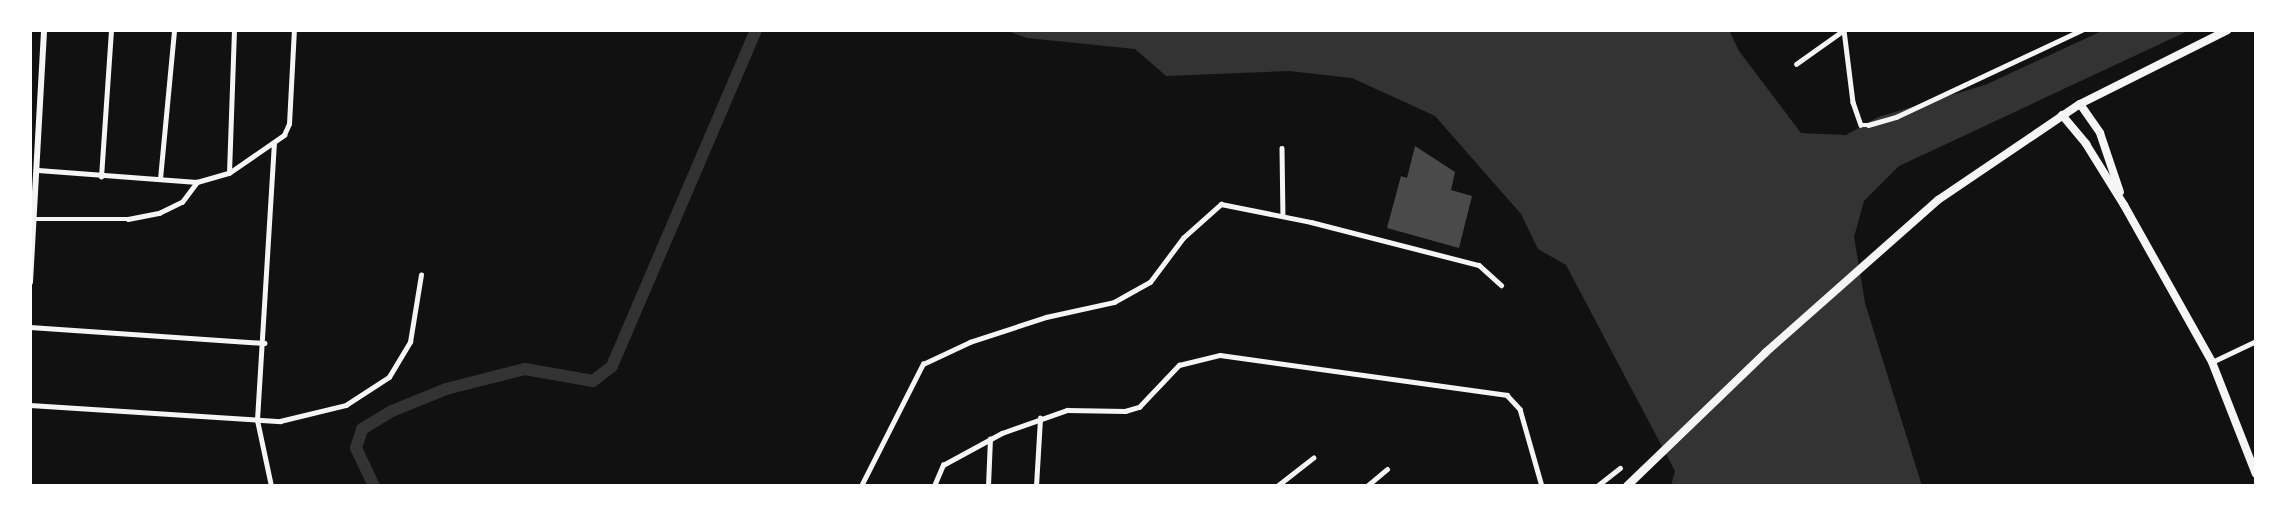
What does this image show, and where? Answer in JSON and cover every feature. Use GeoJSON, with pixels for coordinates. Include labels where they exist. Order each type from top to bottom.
{"type":"FeatureCollection","features":[{"type":"Feature","properties":{"kind":"main road"},"geometry":{"type":"LineString","coordinates":[[1627,486],[1765,353],[1869,258],[1938,200],[2080,104],[2228,30]]}},
{"type":"Feature","properties":{"kind":"main road"},"geometry":{"type":"LineString","coordinates":[[2080,104],[2100,133],[2124,205]]}},
{"type":"Feature","properties":{"kind":"main road"},"geometry":{"type":"LineString","coordinates":[[2062,115],[2086,144],[2124,205],[2212,362],[2256,474]]}},
{"type":"Feature","properties":{"kind":"street"},"geometry":{"type":"LineString","coordinates":[[30,282],[32,218],[40,141],[44,30]]}},
{"type":"Feature","properties":{"kind":"street"},"geometry":{"type":"LineString","coordinates":[[101,177],[111,30]]}},
{"type":"Feature","properties":{"kind":"street"},"geometry":{"type":"LineString","coordinates":[[160,179],[174,30]]}},
{"type":"Feature","properties":{"kind":"street"},"geometry":{"type":"LineString","coordinates":[[229,173],[234,30]]}},
{"type":"Feature","properties":{"kind":"street"},"geometry":{"type":"LineString","coordinates":[[38,170],[101,177],[197,182],[229,173],[274,144],[289,124],[294,30]]}},
{"type":"Feature","properties":{"kind":"street"},"geometry":{"type":"LineString","coordinates":[[1796,64],[1844,30],[1851,93],[1861,125],[1896,117],[2082,30]]}},
{"type":"Feature","properties":{"kind":"street"},"geometry":{"type":"LineString","coordinates":[[30,144],[40,141]]}},
{"type":"Feature","properties":{"kind":"street"},"geometry":{"type":"LineString","coordinates":[[271,486],[257,420],[264,343],[274,144]]}},
{"type":"Feature","properties":{"kind":"street"},"geometry":{"type":"LineString","coordinates":[[1282,148],[1283,216]]}},
{"type":"Feature","properties":{"kind":"street"},"geometry":{"type":"LineString","coordinates":[[32,218],[128,219],[159,213],[182,202],[197,182]]}},
{"type":"Feature","properties":{"kind":"street"},"geometry":{"type":"LineString","coordinates":[[861,486],[923,364],[970,342],[1047,317],[1114,302],[1150,282],[1183,238],[1221,204],[1283,216],[1479,264],[1502,285]]}},
{"type":"Feature","properties":{"kind":"street"},"geometry":{"type":"LineString","coordinates":[[30,405],[280,421],[346,405],[389,377],[410,342],[421,274]]}},
{"type":"Feature","properties":{"kind":"street"},"geometry":{"type":"LineString","coordinates":[[30,327],[264,343]]}},
{"type":"Feature","properties":{"kind":"street"},"geometry":{"type":"LineString","coordinates":[[2212,362],[2256,341]]}},
{"type":"Feature","properties":{"kind":"street"},"geometry":{"type":"LineString","coordinates":[[934,486],[943,465],[990,439],[1040,418],[1067,410],[1125,411],[1139,407],[1148,401],[1179,364],[1220,355],[1507,395],[1516,400],[1542,486]]}},
{"type":"Feature","properties":{"kind":"street"},"geometry":{"type":"LineString","coordinates":[[1036,486],[1040,418]]}},
{"type":"Feature","properties":{"kind":"street"},"geometry":{"type":"LineString","coordinates":[[988,486],[990,439]]}},
{"type":"Feature","properties":{"kind":"street"},"geometry":{"type":"LineString","coordinates":[[1277,486],[1313,458]]}},
{"type":"Feature","properties":{"kind":"street"},"geometry":{"type":"LineString","coordinates":[[1597,486],[1620,468]]}},
{"type":"Feature","properties":{"kind":"street"},"geometry":{"type":"LineString","coordinates":[[1367,486],[1387,469]]}},
{"type":"Feature","properties":{"kind":"shaded area"},"geometry":{"type":"Polygon","coordinates":[[[1005,30],[1729,30],[1739,51],[1801,133],[1846,135],[1878,117],[1985,85],[2104,30],[2190,30],[1899,166],[1864,201],[1854,237],[1865,303],[1922,486],[1671,486],[1675,471],[1566,265],[1538,249],[1521,214],[1435,116],[1352,78],[1289,71],[1166,76],[1135,49],[1027,38],[1005,30]]]}},
{"type":"Feature","properties":{"kind":"building"},"geometry":{"type":"Polygon","coordinates":[[[1415,146],[1455,172],[1451,190],[1472,196],[1459,248],[1387,228],[1401,176],[1407,178],[1415,146]]]}},
{"type":"Feature","properties":{"kind":"waterway"},"geometry":{"type":"LineString","coordinates":[[374,486],[356,448],[362,429],[392,411],[446,389],[525,369],[593,381],[612,366],[756,30]]}}]}
